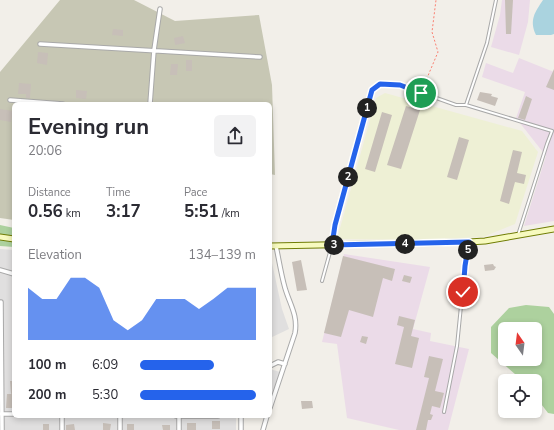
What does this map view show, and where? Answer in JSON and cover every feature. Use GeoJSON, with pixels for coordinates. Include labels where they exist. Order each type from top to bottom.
{"type":"FeatureCollection","features":[{"type":"Feature","properties":{"kind":"street"},"geometry":{"type":"LineString","coordinates":[[150,102],[154,50],[160,9]]}},
{"type":"Feature","properties":{"kind":"street"},"geometry":{"type":"LineString","coordinates":[[40,44],[260,57]]}},
{"type":"Feature","properties":{"kind":"street"},"geometry":{"type":"LineString","coordinates":[[10,100],[36,102]]}},
{"type":"Feature","properties":{"kind":"street"},"geometry":{"type":"LineString","coordinates":[[272,402],[295,333],[296,323],[273,246],[469,242],[554,229]]}},
{"type":"Feature","properties":{"kind":"street"},"geometry":{"type":"LineString","coordinates":[[0,237],[12,239]]}},
{"type":"Feature","properties":{"kind":"street"},"geometry":{"type":"LineString","coordinates":[[0,270],[12,273]]}},
{"type":"Feature","properties":{"kind":"street"},"geometry":{"type":"LineString","coordinates":[[1,302],[2,430]]}},
{"type":"Feature","properties":{"kind":"street"},"geometry":{"type":"LineString","coordinates":[[272,365],[278,362],[285,364]]}},
{"type":"Feature","properties":{"kind":"street"},"geometry":{"type":"LineString","coordinates":[[1,414],[12,414]]}},
{"type":"Feature","properties":{"kind":"street"},"geometry":{"type":"LineString","coordinates":[[62,418],[62,430]]}},
{"type":"Feature","properties":{"kind":"street"},"geometry":{"type":"LineString","coordinates":[[120,418],[120,430]]}},
{"type":"Feature","properties":{"kind":"street"},"geometry":{"type":"LineString","coordinates":[[178,418],[179,430]]}},
{"type":"Feature","properties":{"kind":"street"},"geometry":{"type":"LineString","coordinates":[[241,418],[241,430]]}},
{"type":"Feature","properties":{"kind":"street"},"geometry":{"type":"LineString","coordinates":[[263,430],[266,418]]}},
{"type":"Feature","properties":{"kind":"lane"},"geometry":{"type":"LineString","coordinates":[[466,105],[487,43],[496,0]]}},
{"type":"Feature","properties":{"kind":"lane"},"geometry":{"type":"LineString","coordinates":[[322,281],[332,245],[335,225],[372,90],[380,84],[400,85],[456,105],[466,105],[553,132],[547,144],[518,235]]}},
{"type":"Feature","properties":{"kind":"lane"},"geometry":{"type":"LineString","coordinates":[[444,412],[457,346],[465,266],[469,242]]}},
{"type":"Feature","properties":{"kind":"path"},"geometry":{"type":"LineString","coordinates":[[421,93],[438,52],[432,32],[436,0]]}},
{"type":"Feature","properties":{"kind":"shaded area"},"geometry":{"type":"Polygon","coordinates":[[[60,0],[134,0],[175,21],[259,15],[272,85],[275,175],[272,174],[272,102],[12,102],[12,220],[0,218],[0,72],[60,0]]]}},
{"type":"Feature","properties":{"kind":"shaded area"},"geometry":{"type":"Polygon","coordinates":[[[502,0],[530,0],[528,22],[519,55],[491,47],[500,15],[502,0]]]}},
{"type":"Feature","properties":{"kind":"shaded area"},"geometry":{"type":"Polygon","coordinates":[[[519,58],[554,72],[554,221],[524,226],[546,156],[516,118],[525,92],[482,77],[486,63],[513,73],[519,58]]]}},
{"type":"Feature","properties":{"kind":"shaded area"},"geometry":{"type":"Polygon","coordinates":[[[385,93],[522,131],[538,152],[515,224],[483,237],[418,240],[337,239],[376,98],[385,93]]]}},
{"type":"Feature","properties":{"kind":"shaded area"},"geometry":{"type":"Polygon","coordinates":[[[0,249],[12,250],[12,418],[236,418],[236,430],[0,430],[0,249]]]}},
{"type":"Feature","properties":{"kind":"shaded area"},"geometry":{"type":"Polygon","coordinates":[[[344,254],[430,267],[413,329],[431,333],[430,341],[469,349],[448,430],[399,430],[347,418],[337,344],[322,342],[344,254]]]}},
{"type":"Feature","properties":{"kind":"shaded area"},"geometry":{"type":"Polygon","coordinates":[[[272,263],[282,309],[289,329],[272,337],[272,263]]]}},
{"type":"Feature","properties":{"kind":"shaded area"},"geometry":{"type":"Polygon","coordinates":[[[272,370],[280,372],[272,397],[272,370]]]}},
{"type":"Feature","properties":{"kind":"green space"},"geometry":{"type":"Polygon","coordinates":[[[0,225],[12,228],[12,237],[0,235],[0,225]]]}},
{"type":"Feature","properties":{"kind":"green space"},"geometry":{"type":"Polygon","coordinates":[[[0,240],[12,242],[12,247],[0,246],[0,240]]]}},
{"type":"Feature","properties":{"kind":"green space"},"geometry":{"type":"Polygon","coordinates":[[[526,305],[549,307],[554,314],[554,414],[548,413],[542,405],[542,374],[515,374],[506,366],[542,366],[542,322],[498,322],[498,359],[491,353],[491,327],[509,308],[526,305]]]}},
{"type":"Feature","properties":{"kind":"water"},"geometry":{"type":"Polygon","coordinates":[[[543,0],[554,0],[554,34],[551,35],[536,35],[534,30],[534,16],[543,0]]]}},
{"type":"Feature","properties":{"kind":"building"},"geometry":{"type":"Polygon","coordinates":[[[505,0],[513,0],[511,34],[506,34],[505,0]]]}},
{"type":"Feature","properties":{"kind":"building"},"geometry":{"type":"Polygon","coordinates":[[[113,29],[123,30],[123,36],[112,35],[113,29]]]}},
{"type":"Feature","properties":{"kind":"building"},"geometry":{"type":"Polygon","coordinates":[[[183,36],[185,43],[175,45],[174,38],[183,36]]]}},
{"type":"Feature","properties":{"kind":"building"},"geometry":{"type":"Polygon","coordinates":[[[38,52],[48,53],[47,65],[37,63],[38,52]]]}},
{"type":"Feature","properties":{"kind":"building"},"geometry":{"type":"Polygon","coordinates":[[[186,60],[192,60],[192,71],[186,71],[186,60]]]}},
{"type":"Feature","properties":{"kind":"building"},"geometry":{"type":"Polygon","coordinates":[[[171,64],[178,64],[177,75],[170,75],[171,64]]]}},
{"type":"Feature","properties":{"kind":"building"},"geometry":{"type":"Polygon","coordinates":[[[554,69],[554,90],[546,87],[554,69]]]}},
{"type":"Feature","properties":{"kind":"building"},"geometry":{"type":"Polygon","coordinates":[[[19,83],[31,84],[30,98],[26,98],[26,94],[18,94],[19,83]]]}},
{"type":"Feature","properties":{"kind":"building"},"geometry":{"type":"Polygon","coordinates":[[[76,90],[87,91],[86,99],[76,98],[76,90]]]}},
{"type":"Feature","properties":{"kind":"building"},"geometry":{"type":"Polygon","coordinates":[[[480,92],[492,94],[491,96],[498,98],[495,106],[477,100],[480,92]]]}},
{"type":"Feature","properties":{"kind":"building"},"geometry":{"type":"Polygon","coordinates":[[[526,96],[532,99],[525,120],[518,118],[526,96]]]}},
{"type":"Feature","properties":{"kind":"building"},"geometry":{"type":"Polygon","coordinates":[[[406,106],[420,110],[401,169],[387,165],[406,106]]]}},
{"type":"Feature","properties":{"kind":"building"},"geometry":{"type":"Polygon","coordinates":[[[0,109],[12,111],[11,122],[0,120],[0,109]]]}},
{"type":"Feature","properties":{"kind":"building"},"geometry":{"type":"Polygon","coordinates":[[[382,112],[392,115],[375,172],[365,169],[382,112]]]}},
{"type":"Feature","properties":{"kind":"building"},"geometry":{"type":"Polygon","coordinates":[[[459,137],[469,140],[457,180],[447,177],[459,137]]]}},
{"type":"Feature","properties":{"kind":"building"},"geometry":{"type":"Polygon","coordinates":[[[513,150],[522,152],[517,173],[526,175],[524,184],[515,182],[509,204],[500,201],[513,150]]]}},
{"type":"Feature","properties":{"kind":"building"},"geometry":{"type":"Polygon","coordinates":[[[343,256],[395,269],[392,281],[383,278],[373,317],[349,310],[341,337],[324,333],[343,256]]]}},
{"type":"Feature","properties":{"kind":"building"},"geometry":{"type":"Polygon","coordinates":[[[301,260],[307,290],[297,291],[292,262],[301,260]]]}},
{"type":"Feature","properties":{"kind":"building"},"geometry":{"type":"Polygon","coordinates":[[[493,264],[496,267],[494,270],[485,271],[484,265],[493,264]]]}},
{"type":"Feature","properties":{"kind":"building"},"geometry":{"type":"Polygon","coordinates":[[[404,275],[412,277],[410,283],[402,281],[404,275]]]}},
{"type":"Feature","properties":{"kind":"building"},"geometry":{"type":"Polygon","coordinates":[[[399,316],[415,320],[411,336],[419,338],[412,368],[395,364],[404,327],[397,325],[399,316]]]}},
{"type":"Feature","properties":{"kind":"building"},"geometry":{"type":"Polygon","coordinates":[[[362,336],[368,337],[366,344],[360,342],[362,336]]]}},
{"type":"Feature","properties":{"kind":"building"},"geometry":{"type":"Polygon","coordinates":[[[429,356],[443,359],[435,391],[444,393],[440,408],[432,406],[430,414],[433,415],[431,420],[428,420],[426,430],[416,430],[429,378],[424,377],[429,356]]]}},
{"type":"Feature","properties":{"kind":"building"},"geometry":{"type":"Polygon","coordinates":[[[10,381],[12,381],[12,394],[10,381]]]}},
{"type":"Feature","properties":{"kind":"building"},"geometry":{"type":"Polygon","coordinates":[[[7,394],[12,394],[12,408],[6,408],[7,394]]]}},
{"type":"Feature","properties":{"kind":"building"},"geometry":{"type":"Polygon","coordinates":[[[301,401],[312,401],[313,408],[302,409],[301,401]]]}},
{"type":"Feature","properties":{"kind":"building"},"geometry":{"type":"Polygon","coordinates":[[[212,421],[220,421],[220,429],[212,429],[212,421]]]}},
{"type":"Feature","properties":{"kind":"building"},"geometry":{"type":"Polygon","coordinates":[[[103,423],[111,424],[110,430],[103,430],[103,423]]]}},
{"type":"Feature","properties":{"kind":"building"},"geometry":{"type":"Polygon","coordinates":[[[187,423],[196,423],[196,430],[187,430],[187,423]]]}},
{"type":"Feature","properties":{"kind":"building"},"geometry":{"type":"Polygon","coordinates":[[[43,424],[49,424],[49,430],[43,430],[43,424]]]}},
{"type":"Feature","properties":{"kind":"building"},"geometry":{"type":"Polygon","coordinates":[[[74,424],[75,430],[66,430],[66,425],[74,424]]]}},
{"type":"Feature","properties":{"kind":"building"},"geometry":{"type":"Polygon","coordinates":[[[127,424],[134,424],[134,430],[127,430],[127,424]]]}},
{"type":"Feature","properties":{"kind":"building"},"geometry":{"type":"Polygon","coordinates":[[[162,425],[170,425],[170,430],[163,430],[162,425]]]}},
{"type":"Feature","properties":{"kind":"route"},"geometry":{"type":"LineString","coordinates":[[421,93],[400,85],[380,84],[372,90],[335,225],[332,245],[469,242],[463,292]]}}]}
